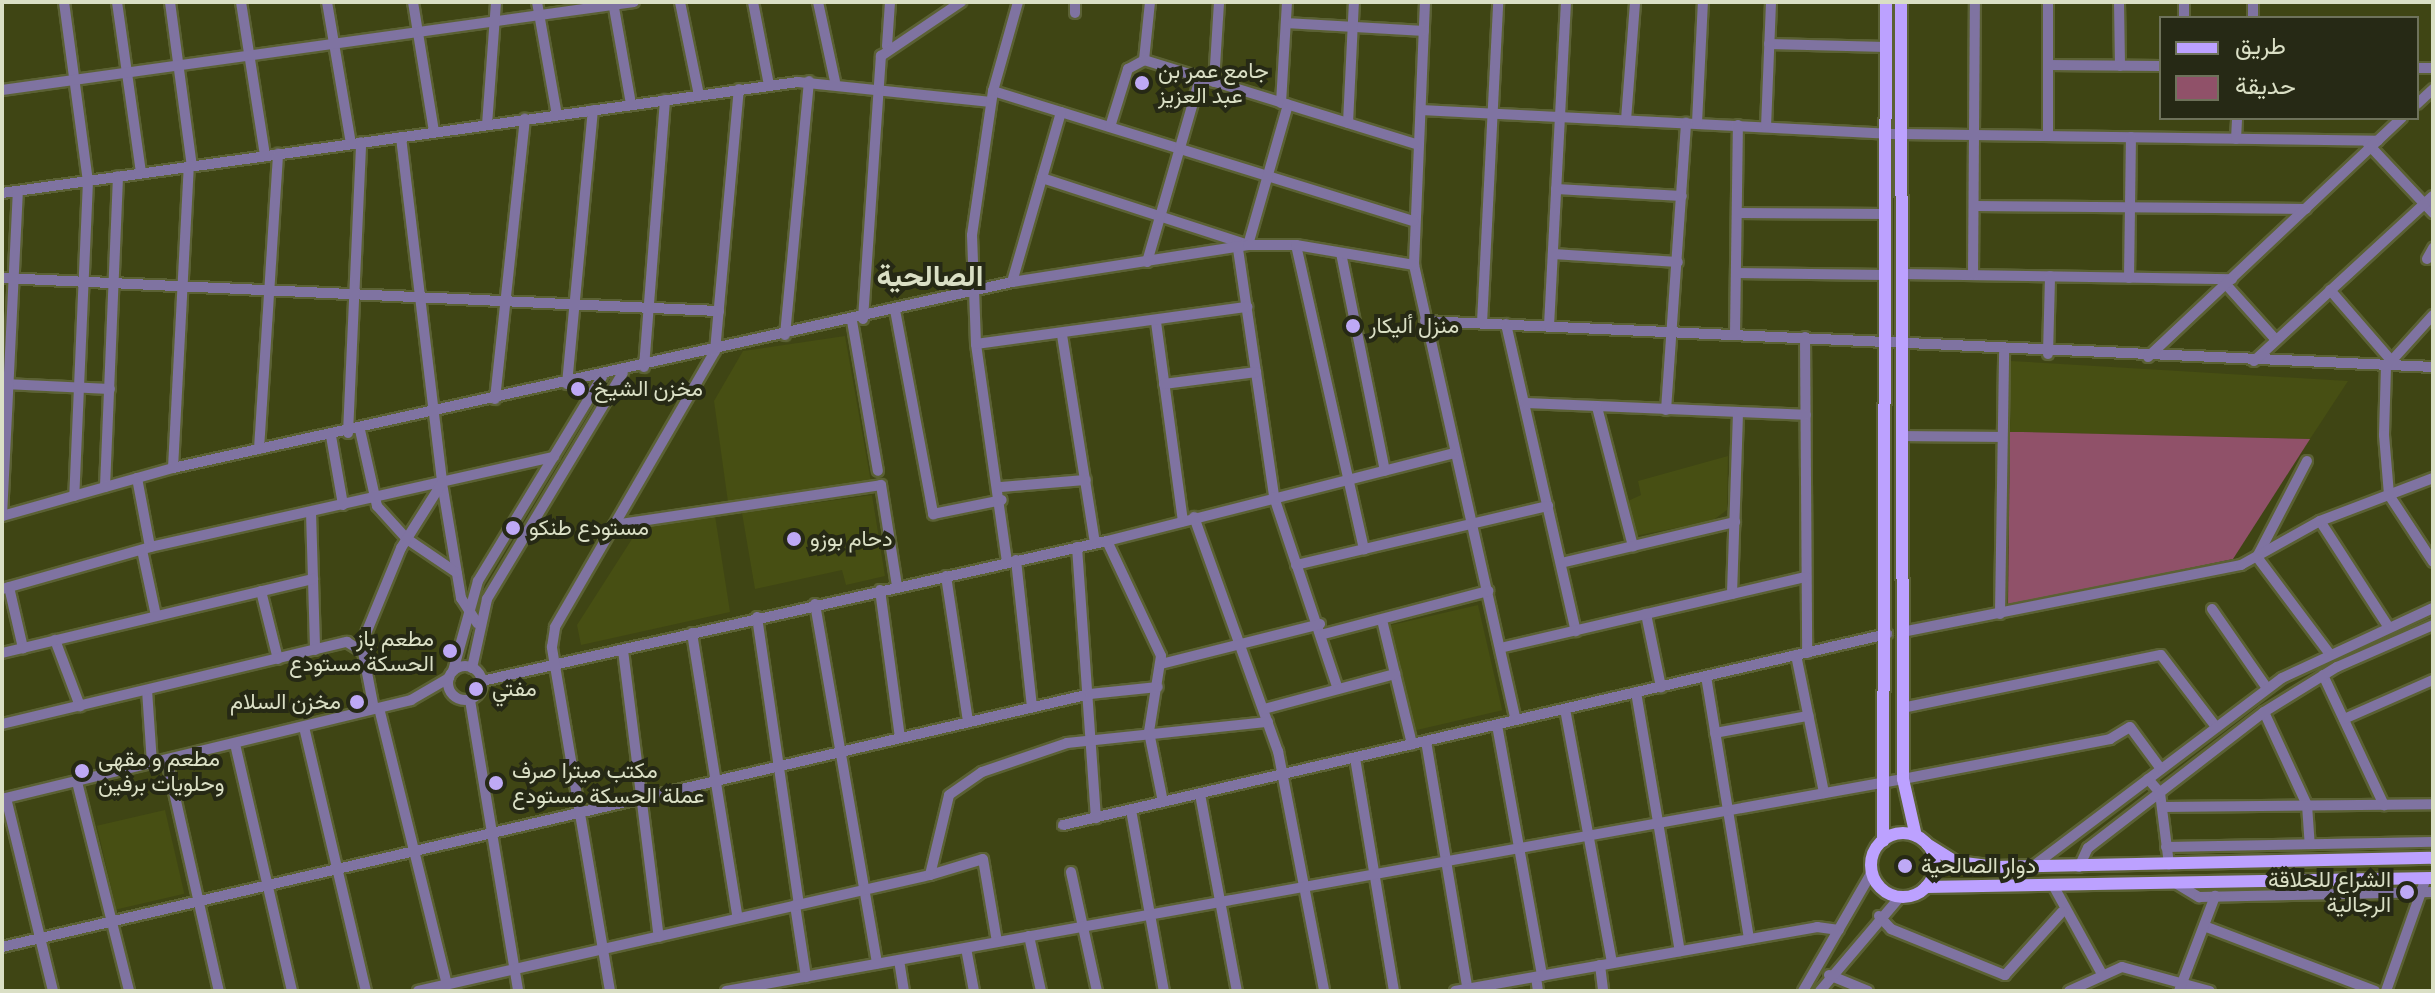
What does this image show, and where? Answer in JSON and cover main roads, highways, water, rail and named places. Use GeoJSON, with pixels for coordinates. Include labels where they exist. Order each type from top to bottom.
{"type":"FeatureCollection","features":[{"type":"Feature","properties":{"kind":"main road"},"geometry":{"type":"LineString","coordinates":[[1886,2],[1887,782],[1883,841],[1872,872],[1882,889],[1900,897],[1926,887],[2429,878]]}},
{"type":"Feature","properties":{"kind":"main road"},"geometry":{"type":"LineString","coordinates":[[1901,2],[1903,779],[1922,840],[1935,863],[1926,887]]}},
{"type":"Feature","properties":{"kind":"main road"},"geometry":{"type":"LineString","coordinates":[[1883,841],[1922,840],[1967,864],[2032,867],[2433,858]]}},
{"type":"Feature","properties":{"kind":"place","name":"جامع عمر بن عبد العزيز"},"geometry":{"type":"Point","coordinates":[1142,83]}},
{"type":"Feature","properties":{"kind":"place","name":"منزل أليكار"},"geometry":{"type":"Point","coordinates":[1353,326]}},
{"type":"Feature","properties":{"kind":"place","name":"مخزن الشيخ"},"geometry":{"type":"Point","coordinates":[578,389]}},
{"type":"Feature","properties":{"kind":"place","name":"مستودع طنكو"},"geometry":{"type":"Point","coordinates":[513,528]}},
{"type":"Feature","properties":{"kind":"place","name":"دحام بوزو"},"geometry":{"type":"Point","coordinates":[794,539]}},
{"type":"Feature","properties":{"kind":"place","name":"مطعم باز الحسكة مستودع"},"geometry":{"type":"Point","coordinates":[450,651]}},
{"type":"Feature","properties":{"kind":"place","name":"مفتي"},"geometry":{"type":"Point","coordinates":[476,689]}},
{"type":"Feature","properties":{"kind":"place","name":"مخزن السلام"},"geometry":{"type":"Point","coordinates":[357,702]}},
{"type":"Feature","properties":{"kind":"place","name":"مطعم و مقهى وحلويات برفين"},"geometry":{"type":"Point","coordinates":[82,771]}},
{"type":"Feature","properties":{"kind":"place","name":"مكتب ميترا صرف عملة الحسكة مستودع"},"geometry":{"type":"Point","coordinates":[496,783]}},
{"type":"Feature","properties":{"kind":"place","name":"دوار الصالحية"},"geometry":{"type":"Point","coordinates":[1905,866]}},
{"type":"Feature","properties":{"kind":"place","name":"الشراع للحلاقة الرجالية"},"geometry":{"type":"Point","coordinates":[2407,892]}},
{"type":"Feature","properties":{"kind":"district","name":"الصالحية"},"geometry":{"type":"Point","coordinates":[930,276]}}]}
